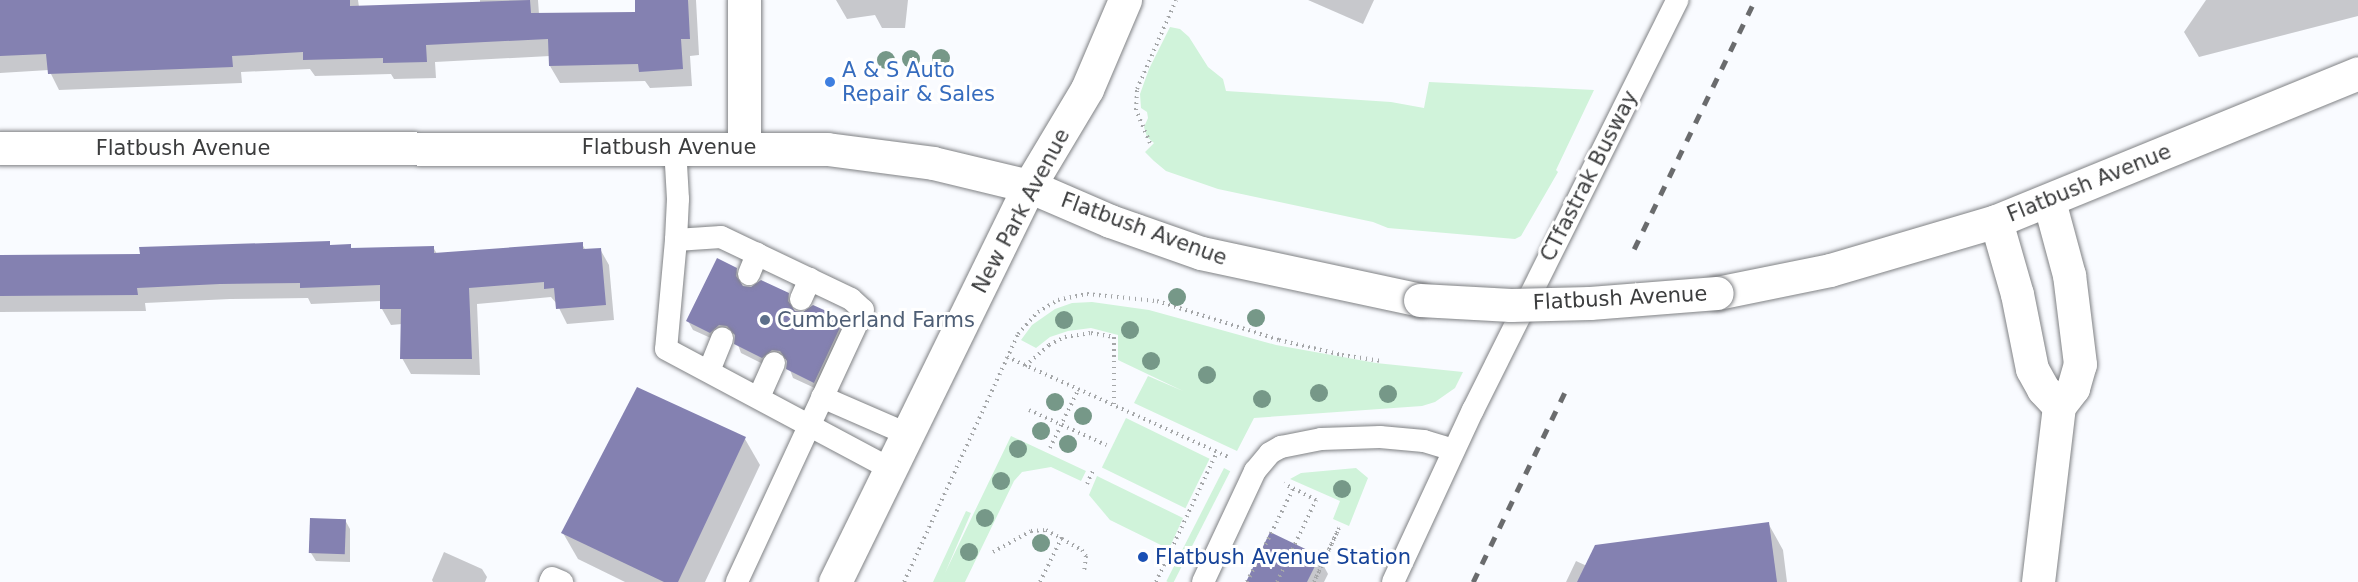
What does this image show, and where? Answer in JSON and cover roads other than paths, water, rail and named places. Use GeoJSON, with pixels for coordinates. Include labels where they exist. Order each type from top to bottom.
{"type":"FeatureCollection","features":[{"type":"Feature","properties":{"kind":"street"},"geometry":{"type":"LineString","coordinates":[[744,0],[744,147]]}},
{"type":"Feature","properties":{"kind":"street","name":"New Park Avenue"},"geometry":{"type":"LineString","coordinates":[[834,582],[1029,186],[1087,90],[1125,0]]}},
{"type":"Feature","properties":{"kind":"street","name":"Flatbush Avenue"},"geometry":{"type":"LineString","coordinates":[[0,148],[744,147],[827,149],[933,163],[1029,186],[1110,221],[1201,253],[1420,300],[1511,304],[1590,303],[1717,293],[1830,270],[1996,221],[2358,72]]}},
{"type":"Feature","properties":{"kind":"street"},"geometry":{"type":"LineString","coordinates":[[2038,582],[2059,406],[2073,388],[2080,364],[2069,275],[2049,201]]}},
{"type":"Feature","properties":{"kind":"street"},"geometry":{"type":"LineString","coordinates":[[1996,221],[2017,294],[2032,369],[2043,389],[2059,406]]}},
{"type":"Feature","properties":{"kind":"lane","name":"CTfastrak Busway"},"geometry":{"type":"LineString","coordinates":[[1393,582],[1454,450],[1677,0]]}},
{"type":"Feature","properties":{"kind":"lane"},"geometry":{"type":"LineString","coordinates":[[675,147],[678,199],[666,349],[891,469]]}},
{"type":"Feature","properties":{"kind":"lane"},"geometry":{"type":"LineString","coordinates":[[676,240],[721,237],[753,264],[805,289],[851,299],[863,310],[737,582]]}},
{"type":"Feature","properties":{"kind":"lane"},"geometry":{"type":"LineString","coordinates":[[709,371],[722,338]]}},
{"type":"Feature","properties":{"kind":"lane"},"geometry":{"type":"LineString","coordinates":[[759,397],[774,363]]}},
{"type":"Feature","properties":{"kind":"lane"},"geometry":{"type":"LineString","coordinates":[[822,398],[907,434]]}},
{"type":"Feature","properties":{"kind":"lane"},"geometry":{"type":"LineString","coordinates":[[1203,582],[1255,471],[1270,453],[1281,447],[1320,439],[1380,437],[1424,441],[1454,450]]}},
{"type":"Feature","properties":{"kind":"lane"},"geometry":{"type":"LineString","coordinates":[[550,582],[552,578],[562,582]]}},
{"type":"Feature","properties":{"kind":"railway"},"geometry":{"type":"LineString","coordinates":[[1634,249],[1755,0]]}},
{"type":"Feature","properties":{"kind":"railway"},"geometry":{"type":"LineString","coordinates":[[1473,582],[1566,390]]}},
{"type":"Feature","properties":{"kind":"place","name":"A & S Auto Repair & Sales"},"geometry":{"type":"Point","coordinates":[830,82]}},
{"type":"Feature","properties":{"kind":"place","name":"Cumberland Farms"},"geometry":{"type":"Point","coordinates":[765,320]}},
{"type":"Feature","properties":{"kind":"place","name":"Flatbush Avenue Station"},"geometry":{"type":"Point","coordinates":[1143,557]}}]}
